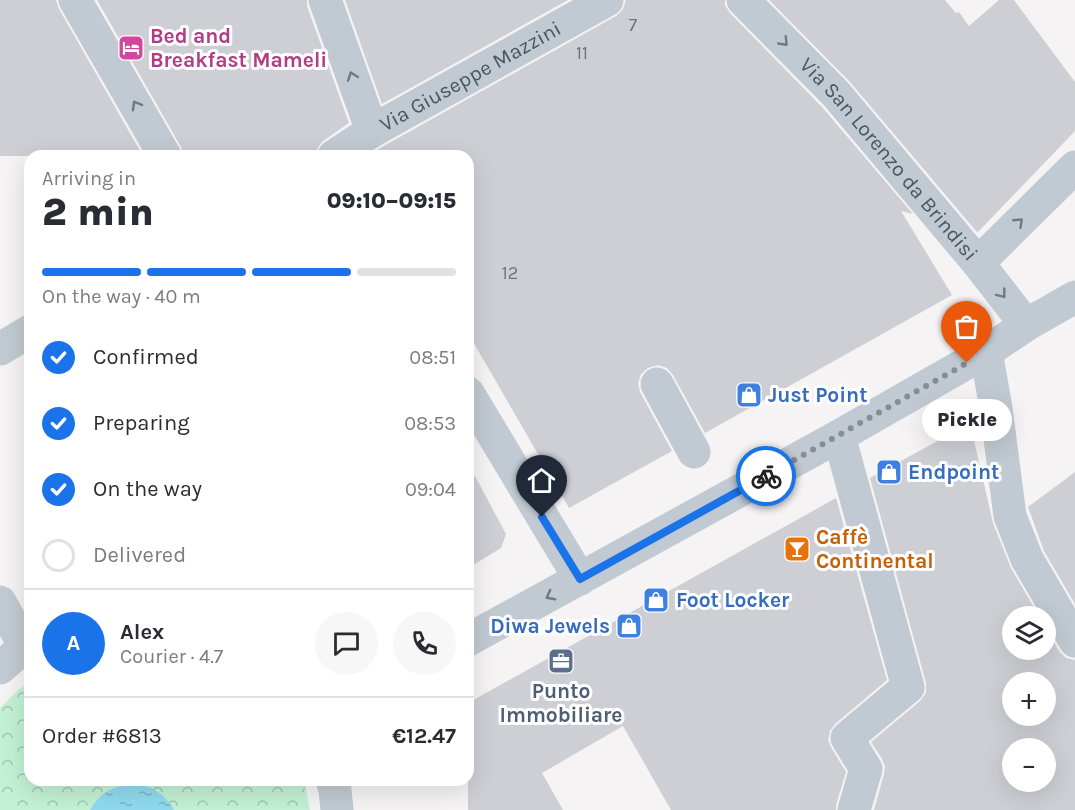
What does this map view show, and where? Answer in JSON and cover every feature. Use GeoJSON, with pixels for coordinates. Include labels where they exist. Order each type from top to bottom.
{"type":"FeatureCollection","features":[{"type":"Feature","properties":{"kind":"street"},"geometry":{"type":"LineString","coordinates":[[75,0],[162,150]]}},
{"type":"Feature","properties":{"kind":"street"},"geometry":{"type":"LineString","coordinates":[[325,0],[354,147]]}},
{"type":"Feature","properties":{"kind":"street","name":"Via Giuseppe Mazzini"},"geometry":{"type":"LineString","coordinates":[[354,147],[607,0]]}},
{"type":"Feature","properties":{"kind":"street","name":"Via San Lorenzo da Brindisi"},"geometry":{"type":"LineString","coordinates":[[743,0],[836,94],[978,263],[1026,326]]}},
{"type":"Feature","properties":{"kind":"street"},"geometry":{"type":"LineString","coordinates":[[978,263],[1075,167]]}},
{"type":"Feature","properties":{"kind":"street"},"geometry":{"type":"LineString","coordinates":[[474,637],[839,436],[986,352],[1075,297]]}},
{"type":"Feature","properties":{"kind":"street"},"geometry":{"type":"LineString","coordinates":[[0,349],[24,335]]}},
{"type":"Feature","properties":{"kind":"street"},"geometry":{"type":"LineString","coordinates":[[986,352],[1010,516],[1027,559],[1075,641]]}},
{"type":"Feature","properties":{"kind":"street"},"geometry":{"type":"LineString","coordinates":[[657,384],[694,452]]}},
{"type":"Feature","properties":{"kind":"street"},"geometry":{"type":"LineString","coordinates":[[474,403],[580,579]]}},
{"type":"Feature","properties":{"kind":"street"},"geometry":{"type":"LineString","coordinates":[[839,436],[908,687],[847,738],[866,769],[854,810]]}},
{"type":"Feature","properties":{"kind":"street"},"geometry":{"type":"LineString","coordinates":[[0,602],[24,641]]}},
{"type":"Feature","properties":{"kind":"street"},"geometry":{"type":"LineString","coordinates":[[0,668],[24,650]]}},
{"type":"Feature","properties":{"kind":"street"},"geometry":{"type":"LineString","coordinates":[[334,786],[337,810]]}},
{"type":"Feature","properties":{"kind":"green space"},"geometry":{"type":"Polygon","coordinates":[[[24,686],[24,786],[305,786],[310,810],[0,810],[0,708],[24,686]]]}},
{"type":"Feature","properties":{"kind":"water"},"geometry":{"type":"Polygon","coordinates":[[[118,787],[151,788],[166,799],[174,810],[90,810],[98,799],[118,787]]]}},
{"type":"Feature","properties":{"kind":"building"},"geometry":{"type":"Polygon","coordinates":[[[0,0],[56,0],[140,150],[24,150],[24,156],[0,156],[0,0]]]}},
{"type":"Feature","properties":{"kind":"building"},"geometry":{"type":"Polygon","coordinates":[[[97,0],[307,0],[307,6],[349,123],[323,141],[317,150],[182,150],[97,0]]]}},
{"type":"Feature","properties":{"kind":"building"},"geometry":{"type":"Polygon","coordinates":[[[345,0],[568,0],[382,104],[345,0]]]}},
{"type":"Feature","properties":{"kind":"building"},"geometry":{"type":"Polygon","coordinates":[[[626,0],[725,0],[730,13],[822,107],[913,214],[901,211],[952,295],[705,433],[667,368],[658,365],[648,368],[641,374],[638,383],[640,392],[672,451],[569,508],[474,343],[474,150],[377,150],[616,16],[623,9],[626,0]]]}},
{"type":"Feature","properties":{"kind":"building"},"geometry":{"type":"Polygon","coordinates":[[[769,0],[945,0],[956,13],[959,12],[969,26],[999,0],[1014,0],[1075,82],[1075,131],[978,232],[850,82],[769,0]]]}},
{"type":"Feature","properties":{"kind":"building"},"geometry":{"type":"Polygon","coordinates":[[[970,423],[993,523],[1011,568],[1033,606],[1002,606],[1002,660],[1056,660],[1056,646],[1066,658],[1075,660],[1075,810],[874,810],[885,767],[871,742],[920,701],[926,693],[926,683],[870,478],[970,423]]]}},
{"type":"Feature","properties":{"kind":"building"},"geometry":{"type":"Polygon","coordinates":[[[1075,472],[1075,604],[1044,551],[1028,507],[1075,472]]]}},
{"type":"Feature","properties":{"kind":"building"},"geometry":{"type":"Polygon","coordinates":[[[474,474],[506,534],[501,548],[474,564],[474,474]]]}},
{"type":"Feature","properties":{"kind":"building"},"geometry":{"type":"Polygon","coordinates":[[[836,498],[887,680],[835,724],[830,731],[828,740],[846,772],[836,810],[671,810],[623,726],[542,773],[563,810],[468,810],[468,786],[474,786],[474,700],[836,498]]]}},
{"type":"Feature","properties":{"kind":"way so far"},"geometry":{"type":"LineString","coordinates":[[766,476],[967,363]]}},
{"type":"Feature","properties":{"kind":"place","name":"Bed and Breakfast Mameli"},"geometry":{"type":"Point","coordinates":[131,48]}},
{"type":"Feature","properties":{"kind":"place","name":"Pickle"},"geometry":{"type":"Point","coordinates":[967,363]}},
{"type":"Feature","properties":{"kind":"place","name":"Just Point"},"geometry":{"type":"Point","coordinates":[749,395]}},
{"type":"Feature","properties":{"kind":"place","name":"Endpoint"},"geometry":{"type":"Point","coordinates":[889,472]}},
{"type":"Feature","properties":{"kind":"place","name":"Caffè Continental"},"geometry":{"type":"Point","coordinates":[797,549]}},
{"type":"Feature","properties":{"kind":"place","name":"Foot Locker"},"geometry":{"type":"Point","coordinates":[656,600]}},
{"type":"Feature","properties":{"kind":"place","name":"Diwa Jewels"},"geometry":{"type":"Point","coordinates":[629,626]}},
{"type":"Feature","properties":{"kind":"place","name":"Punto Immobiliare"},"geometry":{"type":"Point","coordinates":[561,661]}},
{"type":"Feature","properties":{"kind":"route"},"geometry":{"type":"LineString","coordinates":[[542,517],[580,579],[766,476]]}}]}
